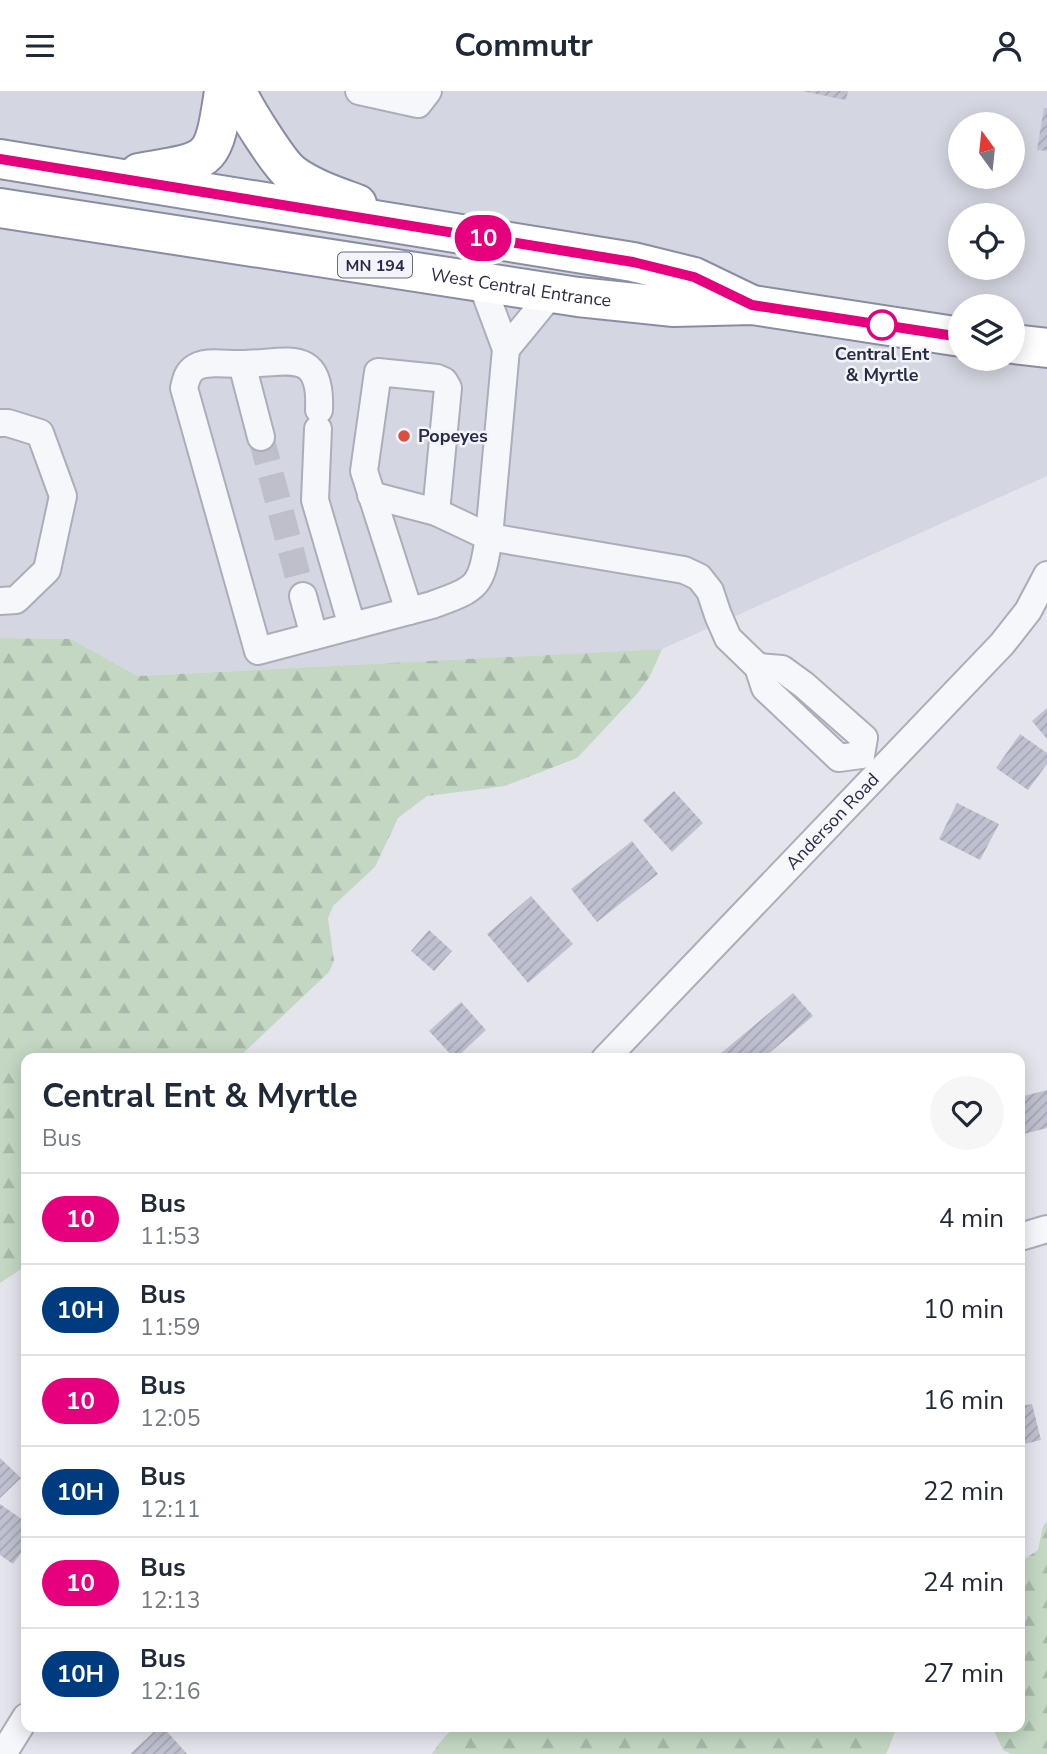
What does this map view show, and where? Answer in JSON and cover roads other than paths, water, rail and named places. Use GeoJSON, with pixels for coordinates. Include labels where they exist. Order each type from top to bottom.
{"type":"FeatureCollection","features":[{"type":"Feature","properties":{"kind":"highway"},"geometry":{"type":"LineString","coordinates":[[111,178],[194,163],[210,152],[218,131],[224,91]]}},
{"type":"Feature","properties":{"kind":"highway"},"geometry":{"type":"LineString","coordinates":[[237,91],[243,105],[290,173],[328,194],[438,232]]}},
{"type":"Feature","properties":{"kind":"highway","name":"West Central Entrance"},"geometry":{"type":"LineString","coordinates":[[0,159],[633,262],[678,272],[718,287],[752,305]]}},
{"type":"Feature","properties":{"kind":"highway","name":"West Central Entrance"},"geometry":{"type":"LineString","coordinates":[[0,208],[552,293],[674,307],[752,305],[948,335]]}},
{"type":"Feature","properties":{"kind":"highway"},"geometry":{"type":"LineString","coordinates":[[1025,345],[1047,348]]}},
{"type":"Feature","properties":{"kind":"street"},"geometry":{"type":"LineString","coordinates":[[359,91],[418,104],[428,91]]}},
{"type":"Feature","properties":{"kind":"street"},"geometry":{"type":"LineString","coordinates":[[352,626],[315,500],[320,391],[312,371],[304,364],[291,360],[242,364],[208,363],[195,367],[186,377],[184,388],[258,651],[409,611],[455,596],[476,585],[483,573],[489,537],[506,349],[481,282]]}},
{"type":"Feature","properties":{"kind":"street"},"geometry":{"type":"LineString","coordinates":[[506,349],[552,293]]}},
{"type":"Feature","properties":{"kind":"street"},"geometry":{"type":"LineString","coordinates":[[242,364],[261,437]]}},
{"type":"Feature","properties":{"kind":"street"},"geometry":{"type":"LineString","coordinates":[[409,611],[364,471],[378,372],[444,381],[449,397],[436,512]]}},
{"type":"Feature","properties":{"kind":"street"},"geometry":{"type":"LineString","coordinates":[[0,423],[40,433],[63,496],[47,570],[16,600],[0,601]]}},
{"type":"Feature","properties":{"kind":"street"},"geometry":{"type":"LineString","coordinates":[[372,495],[436,512],[489,537],[684,570],[699,577],[710,590],[728,638],[758,667],[782,670],[804,685],[864,738],[870,764]]}},
{"type":"Feature","properties":{"kind":"street","name":"Anderson Road"},"geometry":{"type":"LineString","coordinates":[[610,1053],[870,764],[1002,644],[1028,611],[1047,575]]}},
{"type":"Feature","properties":{"kind":"street"},"geometry":{"type":"LineString","coordinates":[[303,596],[314,636]]}},
{"type":"Feature","properties":{"kind":"street"},"geometry":{"type":"LineString","coordinates":[[1025,1236],[1047,1229]]}},
{"type":"Feature","properties":{"kind":"street"},"geometry":{"type":"LineString","coordinates":[[3,1754],[21,1725]]}},
{"type":"Feature","properties":{"kind":"tunnel"},"geometry":{"type":"LineString","coordinates":[[261,437],[303,596]]}},
{"type":"Feature","properties":{"kind":"place","name":"Central Ent & Myrtle"},"geometry":{"type":"Point","coordinates":[882,325]}},
{"type":"Feature","properties":{"kind":"place","name":"Popeyes"},"geometry":{"type":"Point","coordinates":[404,436]}}]}
